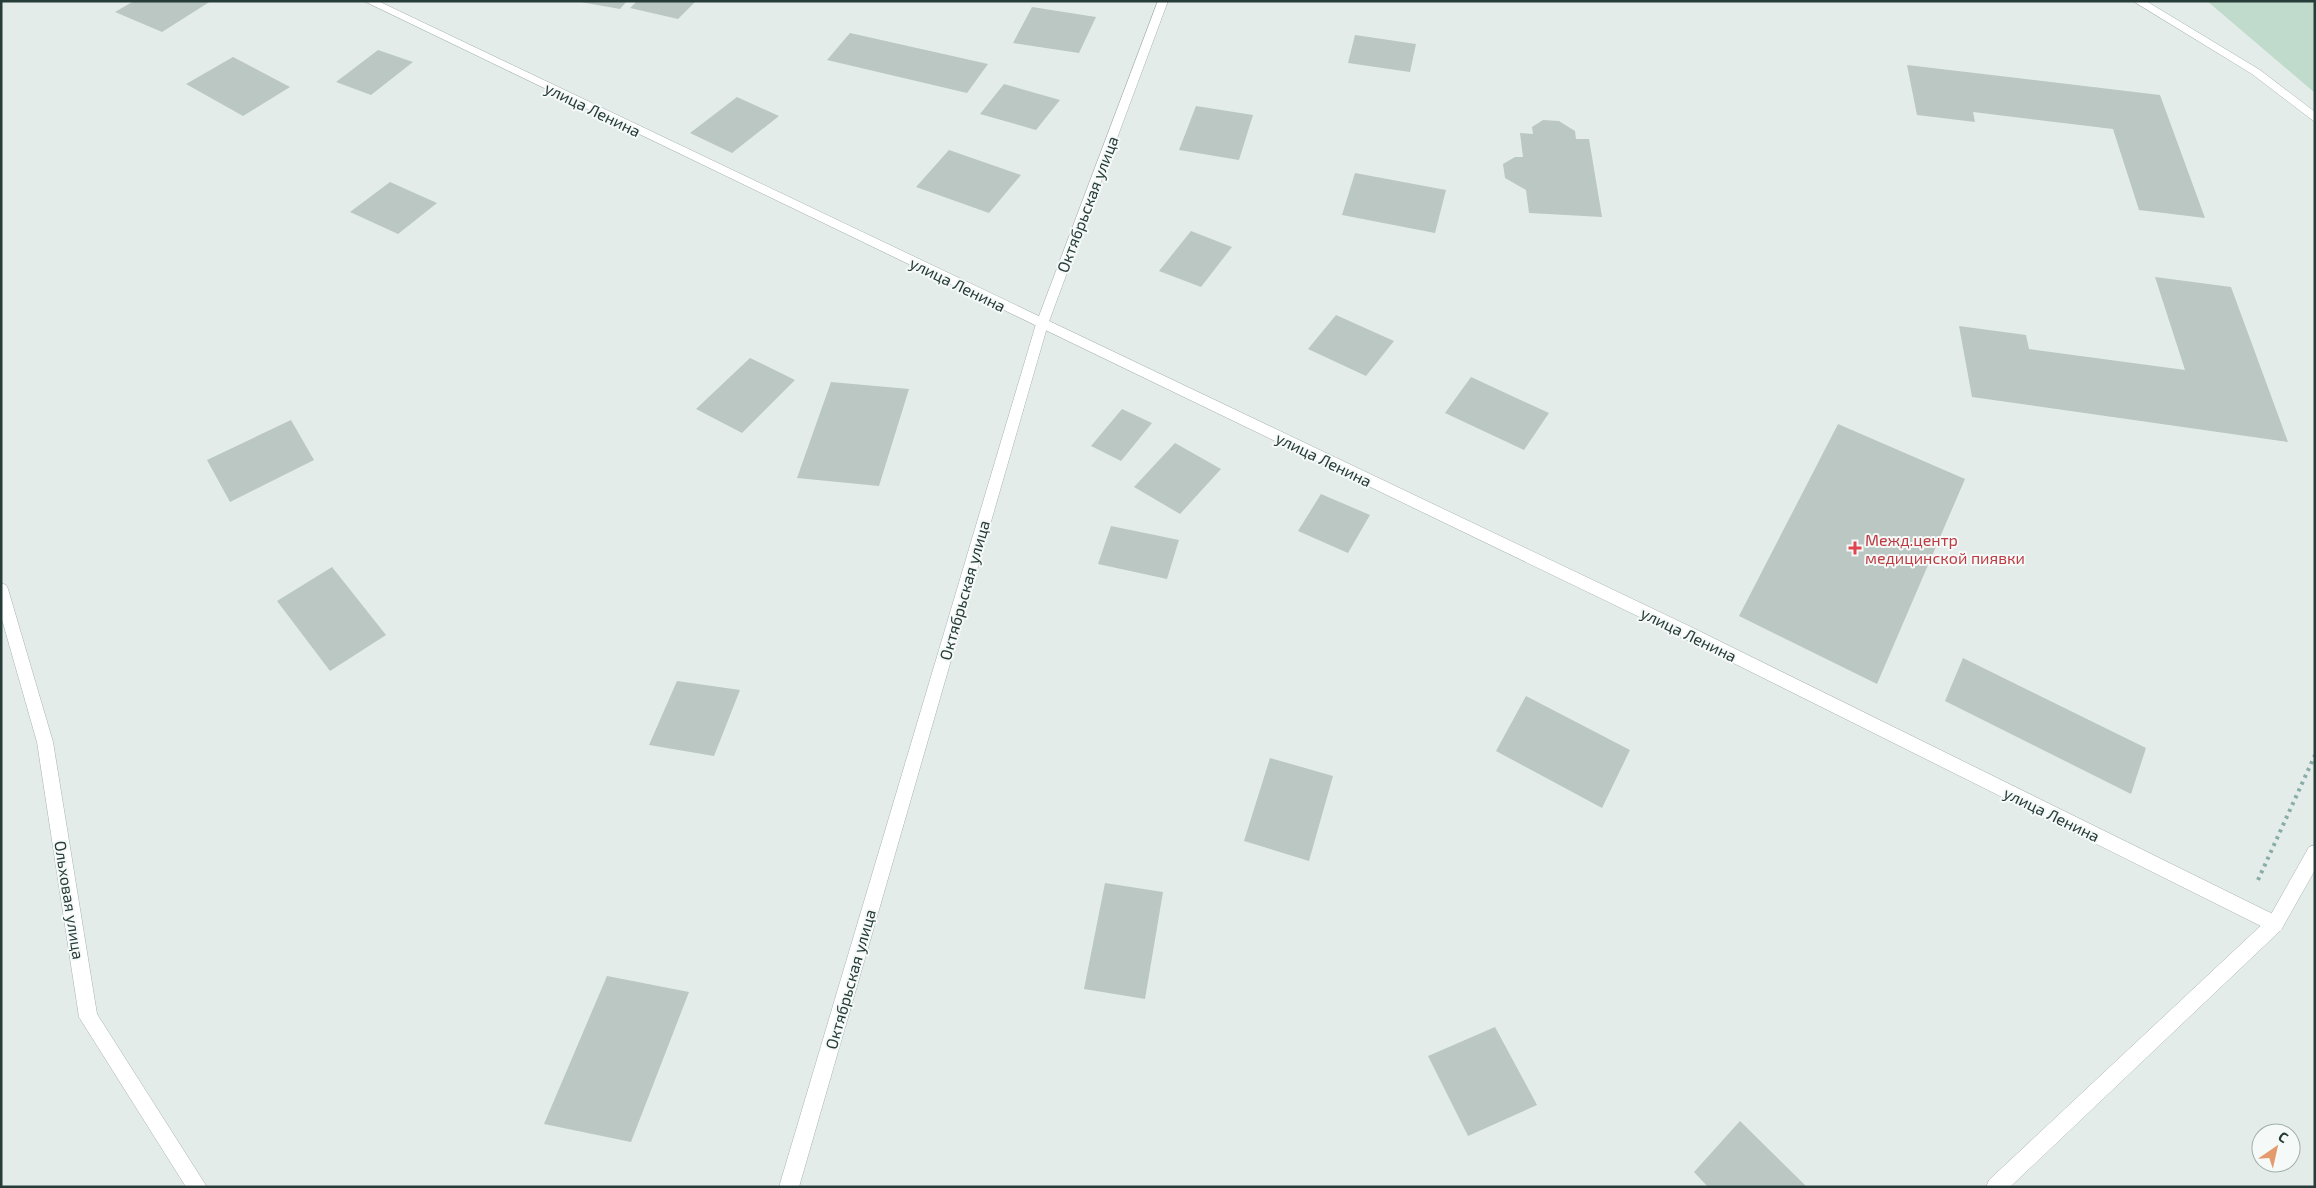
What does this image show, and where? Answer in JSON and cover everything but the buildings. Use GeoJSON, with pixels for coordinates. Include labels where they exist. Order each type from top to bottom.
{"type":"FeatureCollection","features":[{"type":"Feature","properties":{"kind":"street","name":"улица Ленина"},"geometry":{"type":"LineString","coordinates":[[369,1],[1684,631],[2275,924]]}},
{"type":"Feature","properties":{"kind":"street","name":"Октябрьская улица"},"geometry":{"type":"LineString","coordinates":[[789,1187],[1042,324],[1163,1]]}},
{"type":"Feature","properties":{"kind":"street"},"geometry":{"type":"LineString","coordinates":[[2138,1],[2256,72],[2315,118]]}},
{"type":"Feature","properties":{"kind":"street","name":"Ольховая улица"},"geometry":{"type":"LineString","coordinates":[[1,589],[45,742],[88,1017],[197,1187]]}},
{"type":"Feature","properties":{"kind":"street"},"geometry":{"type":"LineString","coordinates":[[1996,1187],[2275,924],[2315,853]]}},
{"type":"Feature","properties":{"kind":"path"},"geometry":{"type":"LineString","coordinates":[[2244,910],[2315,755]]}},
{"type":"Feature","properties":{"kind":"green space"},"geometry":{"type":"Polygon","coordinates":[[[2207,1],[2315,1],[2315,93],[2207,1]]]}},
{"type":"Feature","properties":{"kind":"place","name":"Межд.центр медицинской пиявки"},"geometry":{"type":"Point","coordinates":[1855,548]}}]}
